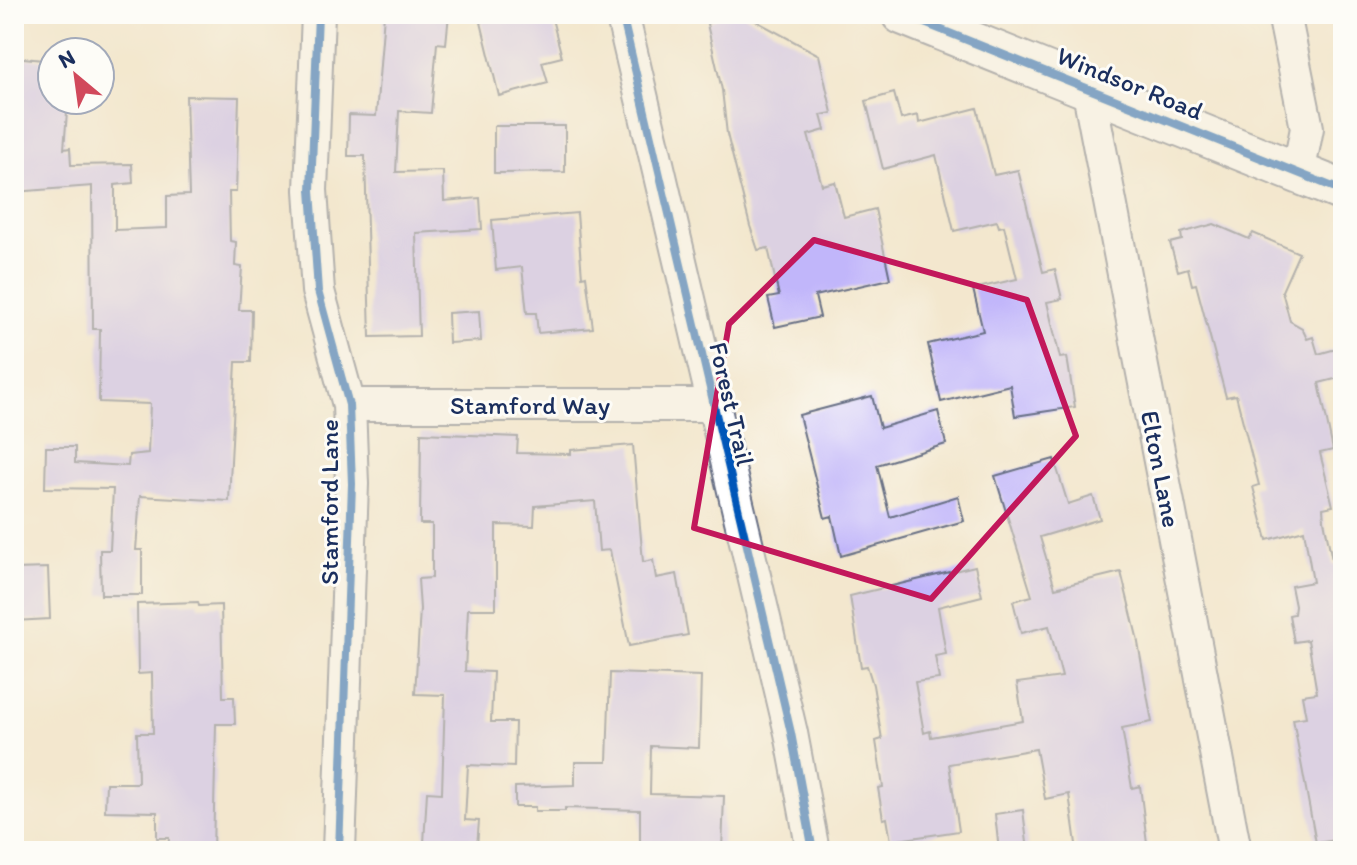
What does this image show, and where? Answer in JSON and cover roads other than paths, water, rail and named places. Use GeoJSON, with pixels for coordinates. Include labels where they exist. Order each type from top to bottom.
{"type":"FeatureCollection","features":[{"type":"Feature","properties":{"kind":"street","name":"Stamford Lane"},"geometry":{"type":"LineString","coordinates":[[318,14],[311,190],[318,291],[349,405],[352,484],[339,851]]}},
{"type":"Feature","properties":{"kind":"street","name":"Forest Trail"},"geometry":{"type":"LineString","coordinates":[[622,14],[711,405],[791,733],[813,851]]}},
{"type":"Feature","properties":{"kind":"street","name":"Windsor Road"},"geometry":{"type":"LineString","coordinates":[[902,14],[1343,191]]}},
{"type":"Feature","properties":{"kind":"street"},"geometry":{"type":"LineString","coordinates":[[1284,14],[1307,128],[1298,174]]}},
{"type":"Feature","properties":{"kind":"street","name":"Elton Lane"},"geometry":{"type":"LineString","coordinates":[[1088,87],[1235,851]]}},
{"type":"Feature","properties":{"kind":"street","name":"Stamford Way"},"geometry":{"type":"LineString","coordinates":[[349,405],[711,405]]}}]}
